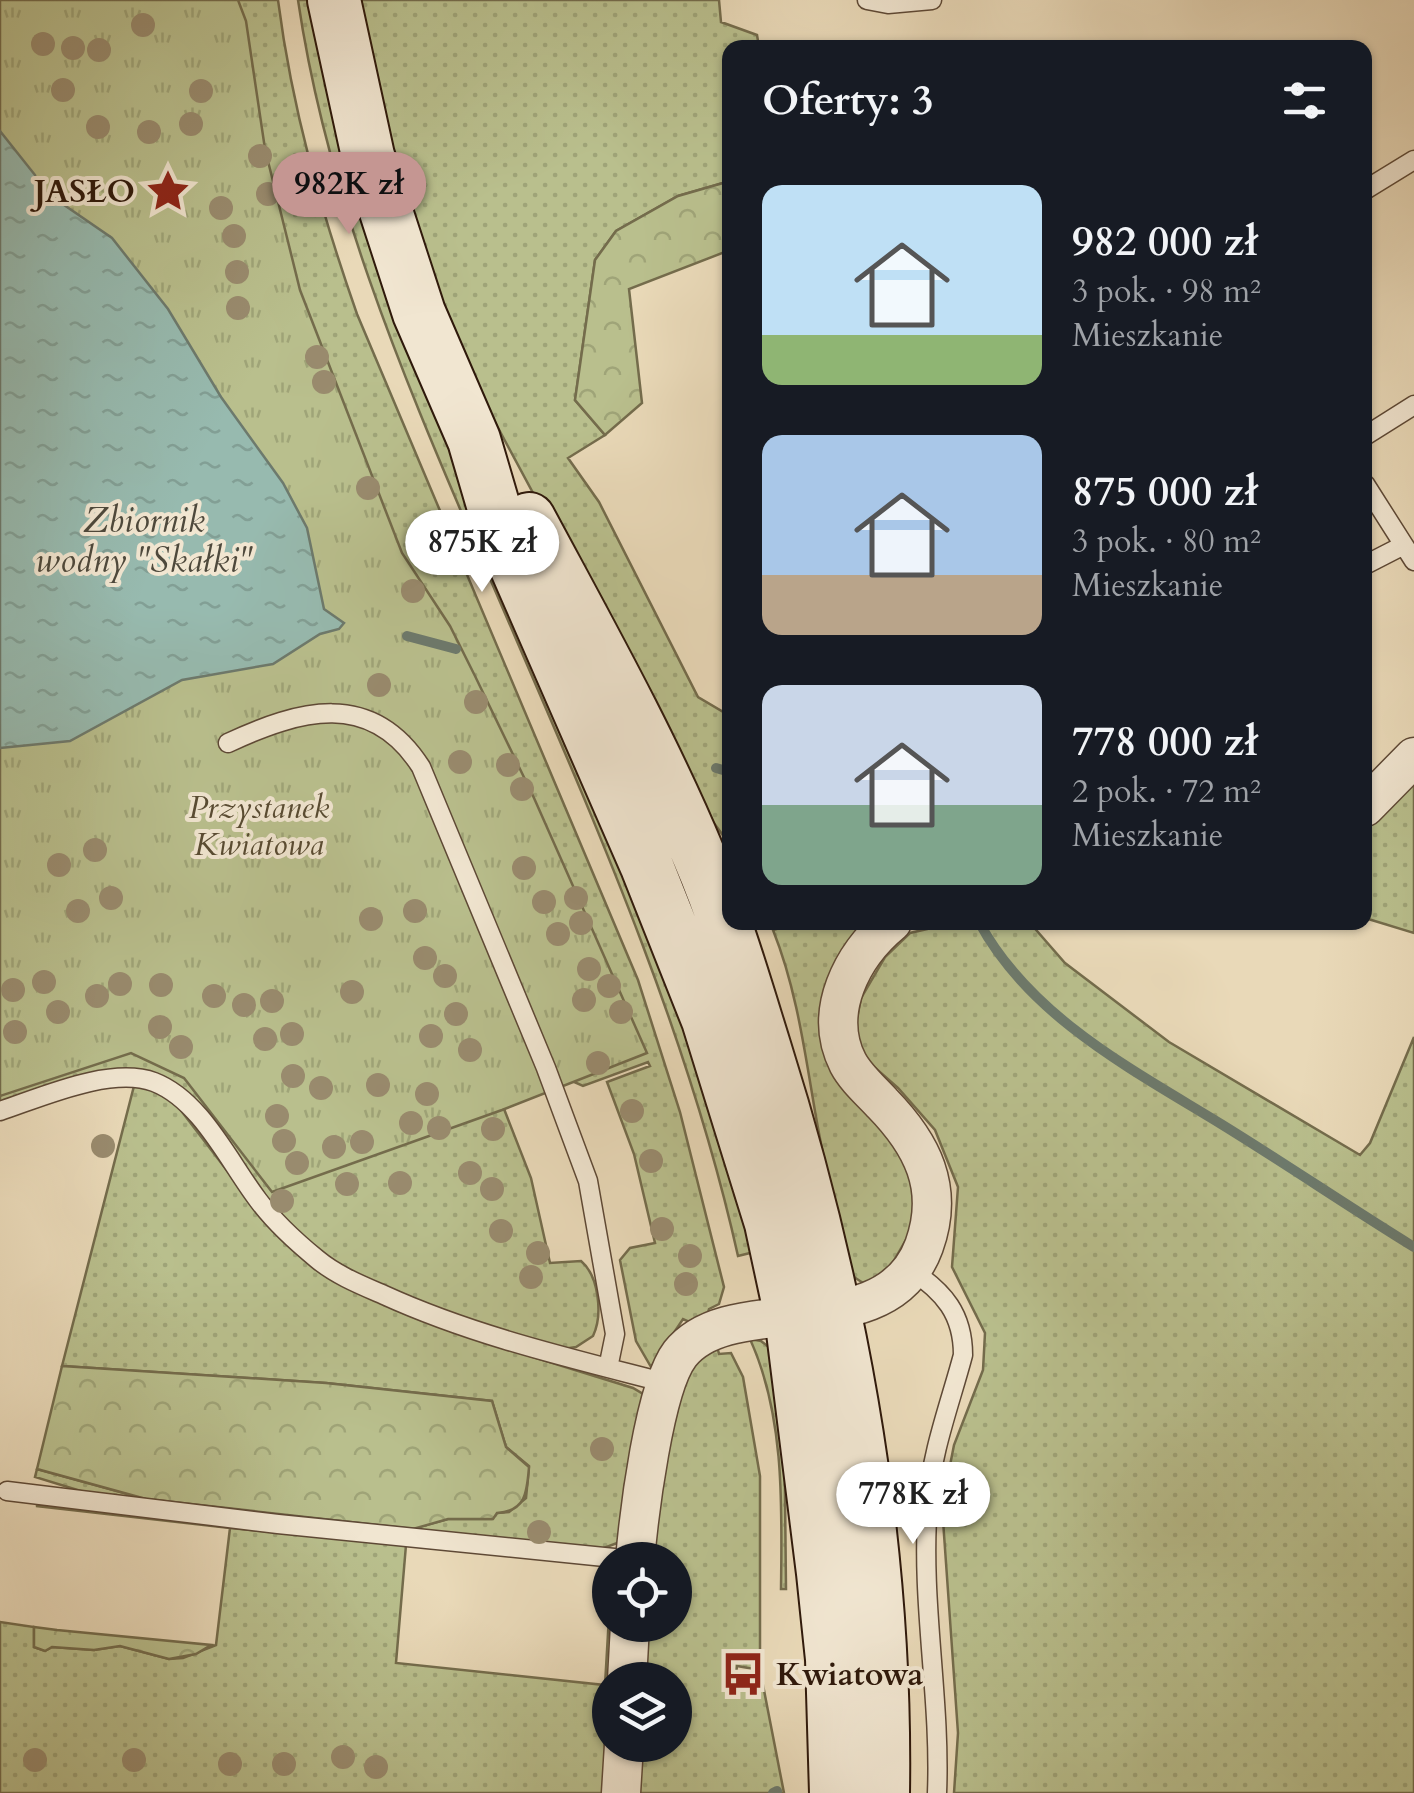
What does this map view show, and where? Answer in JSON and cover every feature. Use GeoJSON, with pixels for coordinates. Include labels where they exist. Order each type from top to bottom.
{"type":"FeatureCollection","features":[{"type":"Feature","properties":{"kind":"main road"},"geometry":{"type":"LineString","coordinates":[[334,0],[354,103],[419,313],[474,440],[500,532],[646,864],[708,1020],[771,1223],[813,1313],[864,1484],[880,1658],[883,1793]]}},
{"type":"Feature","properties":{"kind":"main road"},"geometry":{"type":"LineString","coordinates":[[813,1313],[836,1793]]}},
{"type":"Feature","properties":{"kind":"street"},"geometry":{"type":"LineString","coordinates":[[1372,800],[1414,757]]}},
{"type":"Feature","properties":{"kind":"street"},"geometry":{"type":"LineString","coordinates":[[636,1542],[666,1384],[682,1352],[702,1336],[727,1328],[856,1306],[886,1292],[911,1270],[924,1246],[932,1212],[930,1176],[915,1140],[848,1063],[838,1029],[847,979],[864,950],[884,930]]}},
{"type":"Feature","properties":{"kind":"street"},"geometry":{"type":"LineString","coordinates":[[621,1793],[623,1762]]}},
{"type":"Feature","properties":{"kind":"lane"},"geometry":{"type":"LineString","coordinates":[[866,0],[888,4],[932,0]]}},
{"type":"Feature","properties":{"kind":"lane"},"geometry":{"type":"LineString","coordinates":[[1372,186],[1414,160]]}},
{"type":"Feature","properties":{"kind":"lane"},"geometry":{"type":"LineString","coordinates":[[1372,431],[1414,404]]}},
{"type":"Feature","properties":{"kind":"lane"},"geometry":{"type":"LineString","coordinates":[[1372,495],[1409,553],[1372,563]]}},
{"type":"Feature","properties":{"kind":"lane"},"geometry":{"type":"LineString","coordinates":[[228,743],[300,716],[340,712],[377,724],[398,740],[421,767],[546,1068],[590,1189],[615,1334],[608,1368]]}},
{"type":"Feature","properties":{"kind":"lane"},"geometry":{"type":"LineString","coordinates":[[0,1112],[101,1081],[138,1078],[159,1084],[197,1116],[260,1203],[282,1229],[322,1264],[402,1304],[445,1320],[550,1355],[666,1384]]}},
{"type":"Feature","properties":{"kind":"lane"},"geometry":{"type":"LineString","coordinates":[[911,1270],[944,1294],[959,1323],[963,1342],[963,1355],[932,1467],[928,1502],[926,1557],[937,1793]]}},
{"type":"Feature","properties":{"kind":"lane"},"geometry":{"type":"LineString","coordinates":[[7,1491],[592,1556]]}},
{"type":"Feature","properties":{"kind":"green space","name":"Przystanek Kwiatowa"},"geometry":{"type":"Polygon","coordinates":[[[0,0],[238,0],[246,21],[265,149],[300,290],[402,553],[450,626],[475,676],[534,798],[647,1053],[502,1110],[272,1192],[184,1078],[131,1053],[0,1096],[0,0]]]}},
{"type":"Feature","properties":{"kind":"green space"},"geometry":{"type":"Polygon","coordinates":[[[190,0],[278,0],[309,159],[357,314],[638,980],[680,1112],[724,1287],[719,1304],[709,1309],[707,1316],[694,1324],[683,1319],[651,1367],[636,1341],[620,1260],[630,1248],[655,1243],[634,1154],[607,1082],[650,1066],[648,1062],[583,1086],[572,1081],[458,784],[190,0]]]}},
{"type":"Feature","properties":{"kind":"green space"},"geometry":{"type":"Polygon","coordinates":[[[298,0],[315,0],[669,962],[754,1252],[738,1256],[688,1073],[624,895],[420,413],[369,279],[327,141],[298,0]]]}},
{"type":"Feature","properties":{"kind":"green space"},"geometry":{"type":"Polygon","coordinates":[[[357,0],[719,0],[721,22],[757,35],[758,40],[722,40],[722,183],[678,196],[616,231],[595,260],[575,400],[605,435],[568,458],[599,502],[698,697],[722,711],[722,834],[700,804],[460,357],[397,174],[357,0]]]}},
{"type":"Feature","properties":{"kind":"green space"},"geometry":{"type":"Polygon","coordinates":[[[722,183],[722,253],[629,289],[642,403],[605,435],[575,400],[595,260],[616,231],[678,196],[722,183]]]}},
{"type":"Feature","properties":{"kind":"green space"},"geometry":{"type":"Polygon","coordinates":[[[1414,771],[1414,933],[1372,920],[1372,811],[1414,771]]]}},
{"type":"Feature","properties":{"kind":"green space"},"geometry":{"type":"Polygon","coordinates":[[[773,930],[865,930],[828,988],[911,1162],[917,1221],[885,1276],[863,1283],[851,1275],[773,930]]]}},
{"type":"Feature","properties":{"kind":"green space"},"geometry":{"type":"Polygon","coordinates":[[[1036,930],[1065,963],[1169,1042],[1360,1155],[1370,1143],[1414,1037],[1414,1793],[954,1793],[958,1733],[942,1506],[954,1445],[983,1370],[985,1333],[952,1267],[958,1187],[935,1130],[898,1088],[865,1059],[855,1029],[861,998],[885,957],[910,933],[1036,930]]]}},
{"type":"Feature","properties":{"kind":"green space"},"geometry":{"type":"Polygon","coordinates":[[[0,1027],[497,1091],[531,1178],[550,1263],[581,1261],[592,1276],[598,1307],[593,1336],[576,1347],[563,1349],[424,1305],[356,1274],[326,1256],[284,1220],[217,1129],[196,1107],[164,1085],[139,1074],[118,1069],[0,1106],[0,1027]]]}},
{"type":"Feature","properties":{"kind":"green space"},"geometry":{"type":"Polygon","coordinates":[[[134,1086],[153,1090],[176,1104],[245,1194],[295,1250],[530,1356],[633,1388],[643,1394],[648,1404],[620,1542],[592,1542],[592,1548],[329,1524],[84,1492],[35,1477],[37,1469],[146,1499],[412,1529],[448,1519],[492,1519],[526,1498],[529,1466],[506,1447],[492,1401],[326,1383],[62,1366],[134,1086]]]}},
{"type":"Feature","properties":{"kind":"green space"},"geometry":{"type":"Polygon","coordinates":[[[750,1339],[761,1341],[774,1351],[784,1397],[786,1589],[781,1589],[781,1494],[775,1430],[770,1399],[750,1339]]]}},
{"type":"Feature","properties":{"kind":"green space"},"geometry":{"type":"Polygon","coordinates":[[[717,1346],[719,1354],[731,1353],[743,1377],[760,1476],[760,1670],[737,1666],[735,1681],[762,1680],[784,1793],[630,1793],[632,1762],[692,1762],[692,1662],[638,1662],[639,1642],[692,1642],[692,1542],[648,1542],[688,1366],[717,1346]]]}},
{"type":"Feature","properties":{"kind":"green space"},"geometry":{"type":"Polygon","coordinates":[[[62,1366],[326,1383],[492,1401],[506,1447],[529,1467],[526,1492],[519,1504],[497,1513],[493,1519],[448,1519],[413,1529],[146,1499],[37,1469],[62,1366]]]}},
{"type":"Feature","properties":{"kind":"green space"},"geometry":{"type":"Polygon","coordinates":[[[53,1502],[210,1521],[231,1528],[592,1562],[406,1545],[396,1663],[592,1684],[592,1762],[616,1762],[615,1793],[0,1793],[0,1622],[34,1627],[34,1647],[45,1651],[52,1647],[94,1650],[120,1646],[169,1659],[183,1658],[216,1645],[230,1528],[36,1506],[53,1502]]]}},
{"type":"Feature","properties":{"kind":"green space"},"geometry":{"type":"Polygon","coordinates":[[[34,1627],[211,1645],[196,1654],[169,1659],[120,1646],[94,1650],[52,1647],[45,1651],[34,1647],[34,1627]]]}},
{"type":"Feature","properties":{"kind":"green space"},"geometry":{"type":"Polygon","coordinates":[[[608,1642],[622,1642],[621,1662],[606,1662],[608,1642]]]}},
{"type":"Feature","properties":{"kind":"water","name":"Zbiornik wodny \"Skałki\""},"geometry":{"type":"Polygon","coordinates":[[[0,131],[35,175],[38,187],[112,238],[168,309],[221,397],[283,483],[307,528],[324,609],[344,623],[273,664],[182,680],[70,741],[0,748],[0,131]]]}},
{"type":"Feature","properties":{"kind":"waterway"},"geometry":{"type":"LineString","coordinates":[[407,636],[456,649]]}},
{"type":"Feature","properties":{"kind":"waterway"},"geometry":{"type":"LineString","coordinates":[[716,768],[722,770]]}},
{"type":"Feature","properties":{"kind":"waterway"},"geometry":{"type":"LineString","coordinates":[[984,930],[1026,986],[1086,1038],[1414,1247]]}},
{"type":"Feature","properties":{"kind":"waterway"},"geometry":{"type":"LineString","coordinates":[[773,1793],[777,1791]]}},
{"type":"Feature","properties":{"kind":"place","name":"JASŁO"},"geometry":{"type":"Point","coordinates":[168,191]}},
{"type":"Feature","properties":{"kind":"place","name":"Kwiatowa"},"geometry":{"type":"Point","coordinates":[743,1674]}}]}
